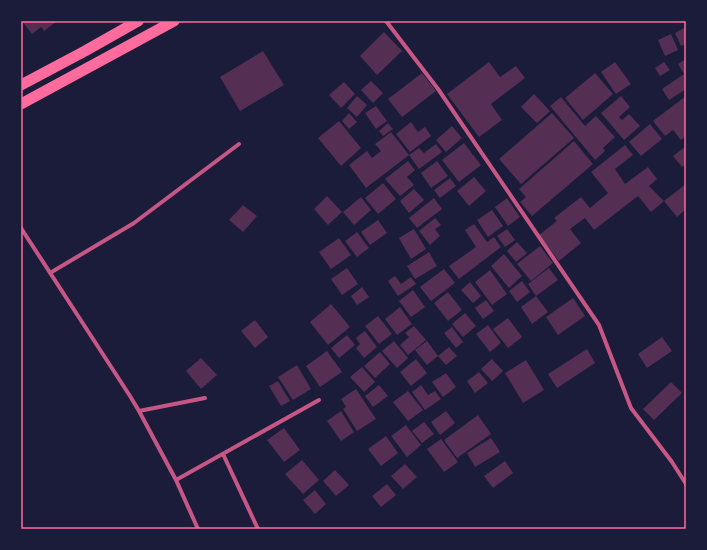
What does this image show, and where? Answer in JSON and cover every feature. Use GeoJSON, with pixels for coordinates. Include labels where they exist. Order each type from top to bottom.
{"type":"FeatureCollection","features":[{"type":"Feature","properties":{"kind":"highway"},"geometry":{"type":"LineString","coordinates":[[21,85],[138,21]]}},
{"type":"Feature","properties":{"kind":"highway"},"geometry":{"type":"LineString","coordinates":[[21,104],[174,21]]}},
{"type":"Feature","properties":{"kind":"street"},"geometry":{"type":"LineString","coordinates":[[386,21],[438,89],[599,325],[631,408],[672,462],[686,484]]}},
{"type":"Feature","properties":{"kind":"street"},"geometry":{"type":"LineString","coordinates":[[50,273],[134,223],[239,144]]}},
{"type":"Feature","properties":{"kind":"street"},"geometry":{"type":"LineString","coordinates":[[21,228],[139,411],[176,480],[198,529]]}},
{"type":"Feature","properties":{"kind":"street"},"geometry":{"type":"LineString","coordinates":[[139,411],[205,398]]}},
{"type":"Feature","properties":{"kind":"street"},"geometry":{"type":"LineString","coordinates":[[176,480],[319,400]]}},
{"type":"Feature","properties":{"kind":"street"},"geometry":{"type":"LineString","coordinates":[[223,454],[258,529]]}},
{"type":"Feature","properties":{"kind":"building"},"geometry":{"type":"Polygon","coordinates":[[[22,21],[57,21],[44,31],[41,27],[32,34],[22,21]]]}},
{"type":"Feature","properties":{"kind":"building"},"geometry":{"type":"Polygon","coordinates":[[[686,27],[686,44],[681,46],[675,33],[686,27]]]}},
{"type":"Feature","properties":{"kind":"building"},"geometry":{"type":"Polygon","coordinates":[[[384,32],[402,51],[377,75],[360,56],[384,32]]]}},
{"type":"Feature","properties":{"kind":"building"},"geometry":{"type":"Polygon","coordinates":[[[671,34],[678,50],[665,56],[658,40],[671,34]]]}},
{"type":"Feature","properties":{"kind":"building"},"geometry":{"type":"Polygon","coordinates":[[[263,51],[284,85],[240,111],[220,77],[263,51]]]}},
{"type":"Feature","properties":{"kind":"building"},"geometry":{"type":"Polygon","coordinates":[[[686,59],[686,89],[669,100],[662,89],[684,74],[678,64],[686,59]]]}},
{"type":"Feature","properties":{"kind":"building"},"geometry":{"type":"Polygon","coordinates":[[[489,62],[500,77],[516,66],[525,78],[491,104],[502,120],[479,137],[447,94],[489,62]]]}},
{"type":"Feature","properties":{"kind":"building"},"geometry":{"type":"Polygon","coordinates":[[[615,62],[631,84],[616,94],[601,72],[615,62]]]}},
{"type":"Feature","properties":{"kind":"building"},"geometry":{"type":"Polygon","coordinates":[[[664,62],[670,70],[660,76],[655,68],[664,62]]]}},
{"type":"Feature","properties":{"kind":"building"},"geometry":{"type":"Polygon","coordinates":[[[422,73],[436,91],[402,117],[388,99],[422,73]]]}},
{"type":"Feature","properties":{"kind":"building"},"geometry":{"type":"Polygon","coordinates":[[[595,73],[613,94],[583,120],[565,98],[595,73]]]}},
{"type":"Feature","properties":{"kind":"building"},"geometry":{"type":"Polygon","coordinates":[[[371,81],[383,93],[373,103],[361,90],[371,81]]]}},
{"type":"Feature","properties":{"kind":"building"},"geometry":{"type":"Polygon","coordinates":[[[344,82],[355,94],[341,108],[329,95],[344,82]]]}},
{"type":"Feature","properties":{"kind":"building"},"geometry":{"type":"Polygon","coordinates":[[[534,94],[550,111],[537,123],[521,107],[534,94]]]}},
{"type":"Feature","properties":{"kind":"building"},"geometry":{"type":"Polygon","coordinates":[[[357,96],[367,105],[357,117],[347,108],[357,96]]]}},
{"type":"Feature","properties":{"kind":"building"},"geometry":{"type":"Polygon","coordinates":[[[621,96],[630,107],[619,117],[622,120],[629,114],[640,126],[624,140],[601,113],[621,96]]]}},
{"type":"Feature","properties":{"kind":"building"},"geometry":{"type":"Polygon","coordinates":[[[686,96],[686,136],[681,140],[673,130],[665,136],[653,121],[686,96]]]}},
{"type":"Feature","properties":{"kind":"building"},"geometry":{"type":"Polygon","coordinates":[[[561,97],[585,126],[596,116],[615,137],[603,148],[605,151],[595,160],[550,106],[561,97]]]}},
{"type":"Feature","properties":{"kind":"building"},"geometry":{"type":"Polygon","coordinates":[[[376,106],[387,121],[376,129],[365,113],[376,106]]]}},
{"type":"Feature","properties":{"kind":"building"},"geometry":{"type":"Polygon","coordinates":[[[349,113],[357,122],[349,129],[342,121],[349,113]]]}},
{"type":"Feature","properties":{"kind":"building"},"geometry":{"type":"Polygon","coordinates":[[[552,113],[574,138],[521,184],[499,159],[552,113]]]}},
{"type":"Feature","properties":{"kind":"building"},"geometry":{"type":"Polygon","coordinates":[[[339,121],[361,148],[341,166],[318,138],[339,121]]]}},
{"type":"Feature","properties":{"kind":"building"},"geometry":{"type":"Polygon","coordinates":[[[411,122],[418,132],[425,127],[431,136],[410,152],[396,134],[411,122]]]}},
{"type":"Feature","properties":{"kind":"building"},"geometry":{"type":"Polygon","coordinates":[[[388,123],[393,129],[383,136],[379,131],[388,123]]]}},
{"type":"Feature","properties":{"kind":"building"},"geometry":{"type":"Polygon","coordinates":[[[650,124],[662,139],[641,156],[629,142],[650,124]]]}},
{"type":"Feature","properties":{"kind":"building"},"geometry":{"type":"Polygon","coordinates":[[[452,126],[462,138],[446,152],[436,140],[452,126]]]}},
{"type":"Feature","properties":{"kind":"building"},"geometry":{"type":"Polygon","coordinates":[[[391,132],[409,155],[366,188],[349,165],[367,151],[372,158],[381,151],[375,144],[391,132]]]}},
{"type":"Feature","properties":{"kind":"building"},"geometry":{"type":"Polygon","coordinates":[[[574,141],[593,164],[532,216],[520,202],[526,197],[519,189],[574,141]]]}},
{"type":"Feature","properties":{"kind":"building"},"geometry":{"type":"Polygon","coordinates":[[[464,143],[481,165],[459,182],[442,160],[464,143]]]}},
{"type":"Feature","properties":{"kind":"building"},"geometry":{"type":"Polygon","coordinates":[[[436,144],[442,152],[419,169],[409,155],[419,148],[424,153],[436,144]]]}},
{"type":"Feature","properties":{"kind":"building"},"geometry":{"type":"Polygon","coordinates":[[[625,145],[633,155],[615,169],[625,184],[648,167],[657,179],[649,186],[664,201],[651,212],[638,196],[594,230],[585,218],[570,229],[581,243],[559,261],[539,235],[557,221],[554,218],[581,197],[590,208],[608,193],[591,172],[625,145]]]}},
{"type":"Feature","properties":{"kind":"building"},"geometry":{"type":"Polygon","coordinates":[[[686,146],[686,164],[682,167],[673,156],[686,146]]]}},
{"type":"Feature","properties":{"kind":"building"},"geometry":{"type":"Polygon","coordinates":[[[408,161],[415,170],[407,177],[414,185],[400,196],[385,179],[408,161]]]}},
{"type":"Feature","properties":{"kind":"building"},"geometry":{"type":"Polygon","coordinates":[[[437,161],[448,176],[431,188],[421,173],[437,161]]]}},
{"type":"Feature","properties":{"kind":"building"},"geometry":{"type":"Polygon","coordinates":[[[474,177],[486,191],[469,206],[457,191],[474,177]]]}},
{"type":"Feature","properties":{"kind":"building"},"geometry":{"type":"Polygon","coordinates":[[[450,178],[456,186],[440,198],[434,190],[450,178]]]}},
{"type":"Feature","properties":{"kind":"building"},"geometry":{"type":"Polygon","coordinates":[[[383,183],[396,199],[378,214],[365,198],[383,183]]]}},
{"type":"Feature","properties":{"kind":"building"},"geometry":{"type":"Polygon","coordinates":[[[686,184],[686,209],[677,217],[664,201],[686,184]]]}},
{"type":"Feature","properties":{"kind":"building"},"geometry":{"type":"Polygon","coordinates":[[[414,189],[424,200],[409,213],[400,201],[414,189]]]}},
{"type":"Feature","properties":{"kind":"building"},"geometry":{"type":"Polygon","coordinates":[[[327,196],[342,212],[328,225],[314,209],[327,196]]]}},
{"type":"Feature","properties":{"kind":"building"},"geometry":{"type":"Polygon","coordinates":[[[361,197],[371,210],[354,225],[343,212],[361,197]]]}},
{"type":"Feature","properties":{"kind":"building"},"geometry":{"type":"Polygon","coordinates":[[[434,198],[442,209],[417,228],[409,218],[434,198]]]}},
{"type":"Feature","properties":{"kind":"building"},"geometry":{"type":"Polygon","coordinates":[[[507,198],[520,217],[508,226],[495,207],[507,198]]]}},
{"type":"Feature","properties":{"kind":"building"},"geometry":{"type":"Polygon","coordinates":[[[243,205],[257,216],[243,232],[229,220],[243,205]]]}},
{"type":"Feature","properties":{"kind":"building"},"geometry":{"type":"Polygon","coordinates":[[[492,210],[503,226],[488,237],[477,220],[492,210]]]}},
{"type":"Feature","properties":{"kind":"building"},"geometry":{"type":"Polygon","coordinates":[[[435,218],[441,225],[435,229],[440,236],[430,245],[419,231],[435,218]]]}},
{"type":"Feature","properties":{"kind":"building"},"geometry":{"type":"Polygon","coordinates":[[[378,220],[387,233],[370,245],[361,232],[378,220]]]}},
{"type":"Feature","properties":{"kind":"building"},"geometry":{"type":"Polygon","coordinates":[[[474,224],[487,242],[494,237],[501,247],[459,279],[449,266],[476,247],[465,230],[474,224]]]}},
{"type":"Feature","properties":{"kind":"building"},"geometry":{"type":"Polygon","coordinates":[[[414,229],[426,249],[411,259],[399,238],[414,229]]]}},
{"type":"Feature","properties":{"kind":"building"},"geometry":{"type":"Polygon","coordinates":[[[507,229],[515,240],[505,247],[497,236],[507,229]]]}},
{"type":"Feature","properties":{"kind":"building"},"geometry":{"type":"Polygon","coordinates":[[[357,232],[369,248],[357,257],[345,241],[357,232]]]}},
{"type":"Feature","properties":{"kind":"building"},"geometry":{"type":"Polygon","coordinates":[[[339,238],[351,255],[331,269],[319,252],[339,238]]]}},
{"type":"Feature","properties":{"kind":"building"},"geometry":{"type":"Polygon","coordinates":[[[517,242],[527,253],[516,262],[507,251],[517,242]]]}},
{"type":"Feature","properties":{"kind":"building"},"geometry":{"type":"Polygon","coordinates":[[[540,246],[553,263],[531,281],[517,264],[540,246]]]}},
{"type":"Feature","properties":{"kind":"building"},"geometry":{"type":"Polygon","coordinates":[[[429,252],[437,266],[415,279],[407,266],[429,252]]]}},
{"type":"Feature","properties":{"kind":"building"},"geometry":{"type":"Polygon","coordinates":[[[504,254],[522,276],[509,288],[491,266],[504,254]]]}},
{"type":"Feature","properties":{"kind":"building"},"geometry":{"type":"Polygon","coordinates":[[[347,268],[358,284],[342,295],[331,279],[347,268]]]}},
{"type":"Feature","properties":{"kind":"building"},"geometry":{"type":"Polygon","coordinates":[[[549,268],[558,280],[536,296],[528,284],[549,268]]]}},
{"type":"Feature","properties":{"kind":"building"},"geometry":{"type":"Polygon","coordinates":[[[444,269],[455,283],[431,301],[420,287],[444,269]]]}},
{"type":"Feature","properties":{"kind":"building"},"geometry":{"type":"Polygon","coordinates":[[[490,270],[507,294],[492,305],[475,282],[490,270]]]}},
{"type":"Feature","properties":{"kind":"building"},"geometry":{"type":"Polygon","coordinates":[[[395,276],[401,284],[411,277],[416,284],[398,296],[388,281],[395,276]]]}},
{"type":"Feature","properties":{"kind":"building"},"geometry":{"type":"Polygon","coordinates":[[[522,281],[530,292],[517,302],[509,291],[522,281]]]}},
{"type":"Feature","properties":{"kind":"building"},"geometry":{"type":"Polygon","coordinates":[[[470,282],[481,296],[473,303],[461,290],[470,282]]]}},
{"type":"Feature","properties":{"kind":"building"},"geometry":{"type":"Polygon","coordinates":[[[362,287],[369,297],[357,305],[351,296],[362,287]]]}},
{"type":"Feature","properties":{"kind":"building"},"geometry":{"type":"Polygon","coordinates":[[[413,290],[425,307],[411,317],[399,301],[413,290]]]}},
{"type":"Feature","properties":{"kind":"building"},"geometry":{"type":"Polygon","coordinates":[[[448,292],[462,310],[448,321],[434,303],[448,292]]]}},
{"type":"Feature","properties":{"kind":"building"},"geometry":{"type":"Polygon","coordinates":[[[536,296],[548,312],[532,324],[521,307],[536,296]]]}},
{"type":"Feature","properties":{"kind":"building"},"geometry":{"type":"Polygon","coordinates":[[[573,298],[585,316],[558,335],[546,317],[573,298]]]}},
{"type":"Feature","properties":{"kind":"building"},"geometry":{"type":"Polygon","coordinates":[[[486,300],[494,311],[483,319],[475,308],[486,300]]]}},
{"type":"Feature","properties":{"kind":"building"},"geometry":{"type":"Polygon","coordinates":[[[331,304],[350,327],[328,345],[310,322],[331,304]]]}},
{"type":"Feature","properties":{"kind":"building"},"geometry":{"type":"Polygon","coordinates":[[[400,307],[412,324],[397,335],[385,319],[400,307]]]}},
{"type":"Feature","properties":{"kind":"building"},"geometry":{"type":"Polygon","coordinates":[[[465,313],[476,326],[463,337],[452,324],[465,313]]]}},
{"type":"Feature","properties":{"kind":"building"},"geometry":{"type":"Polygon","coordinates":[[[378,316],[392,334],[379,344],[365,326],[378,316]]]}},
{"type":"Feature","properties":{"kind":"building"},"geometry":{"type":"Polygon","coordinates":[[[508,318],[522,337],[508,348],[493,329],[508,318]]]}},
{"type":"Feature","properties":{"kind":"building"},"geometry":{"type":"Polygon","coordinates":[[[255,320],[268,337],[255,348],[241,331],[255,320]]]}},
{"type":"Feature","properties":{"kind":"building"},"geometry":{"type":"Polygon","coordinates":[[[488,325],[501,343],[490,352],[476,334],[488,325]]]}},
{"type":"Feature","properties":{"kind":"building"},"geometry":{"type":"Polygon","coordinates":[[[414,326],[426,340],[408,355],[400,345],[409,337],[405,333],[414,326]]]}},
{"type":"Feature","properties":{"kind":"building"},"geometry":{"type":"Polygon","coordinates":[[[452,327],[463,342],[456,348],[444,333],[452,327]]]}},
{"type":"Feature","properties":{"kind":"building"},"geometry":{"type":"Polygon","coordinates":[[[365,331],[377,347],[364,358],[356,348],[360,344],[356,338],[365,331]]]}},
{"type":"Feature","properties":{"kind":"building"},"geometry":{"type":"Polygon","coordinates":[[[347,335],[355,345],[339,358],[331,348],[347,335]]]}},
{"type":"Feature","properties":{"kind":"building"},"geometry":{"type":"Polygon","coordinates":[[[662,337],[672,351],[647,368],[638,354],[662,337]]]}},
{"type":"Feature","properties":{"kind":"building"},"geometry":{"type":"Polygon","coordinates":[[[394,341],[408,358],[397,368],[382,351],[394,341]]]}},
{"type":"Feature","properties":{"kind":"building"},"geometry":{"type":"Polygon","coordinates":[[[427,341],[438,356],[427,365],[415,350],[427,341]]]}},
{"type":"Feature","properties":{"kind":"building"},"geometry":{"type":"Polygon","coordinates":[[[449,347],[457,356],[446,365],[438,356],[449,347]]]}},
{"type":"Feature","properties":{"kind":"building"},"geometry":{"type":"Polygon","coordinates":[[[587,349],[595,363],[557,388],[548,374],[587,349]]]}},
{"type":"Feature","properties":{"kind":"building"},"geometry":{"type":"Polygon","coordinates":[[[327,351],[342,372],[320,387],[306,366],[327,351]]]}},
{"type":"Feature","properties":{"kind":"building"},"geometry":{"type":"Polygon","coordinates":[[[380,352],[390,364],[375,378],[364,366],[380,352]]]}},
{"type":"Feature","properties":{"kind":"building"},"geometry":{"type":"Polygon","coordinates":[[[201,358],[217,375],[201,389],[186,371],[201,358]]]}},
{"type":"Feature","properties":{"kind":"building"},"geometry":{"type":"Polygon","coordinates":[[[416,359],[427,373],[411,386],[400,372],[416,359]]]}},
{"type":"Feature","properties":{"kind":"building"},"geometry":{"type":"Polygon","coordinates":[[[492,359],[503,371],[492,381],[481,369],[492,359]]]}},
{"type":"Feature","properties":{"kind":"building"},"geometry":{"type":"Polygon","coordinates":[[[526,360],[544,390],[523,403],[505,373],[526,360]]]}},
{"type":"Feature","properties":{"kind":"building"},"geometry":{"type":"Polygon","coordinates":[[[297,365],[311,389],[293,400],[278,377],[297,365]]]}},
{"type":"Feature","properties":{"kind":"building"},"geometry":{"type":"Polygon","coordinates":[[[362,367],[375,382],[364,392],[350,377],[362,367]]]}},
{"type":"Feature","properties":{"kind":"building"},"geometry":{"type":"Polygon","coordinates":[[[479,372],[488,383],[475,393],[467,381],[479,372]]]}},
{"type":"Feature","properties":{"kind":"building"},"geometry":{"type":"Polygon","coordinates":[[[446,373],[456,387],[443,397],[432,382],[446,373]]]}},
{"type":"Feature","properties":{"kind":"building"},"geometry":{"type":"Polygon","coordinates":[[[278,381],[290,401],[281,406],[269,386],[278,381]]]}},
{"type":"Feature","properties":{"kind":"building"},"geometry":{"type":"Polygon","coordinates":[[[671,382],[682,393],[654,420],[643,409],[671,382]]]}},
{"type":"Feature","properties":{"kind":"building"},"geometry":{"type":"Polygon","coordinates":[[[379,385],[388,396],[373,407],[365,396],[379,385]]]}},
{"type":"Feature","properties":{"kind":"building"},"geometry":{"type":"Polygon","coordinates":[[[421,385],[428,395],[435,391],[441,399],[425,410],[412,392],[421,385]]]}},
{"type":"Feature","properties":{"kind":"building"},"geometry":{"type":"Polygon","coordinates":[[[356,389],[376,419],[357,431],[343,409],[346,407],[341,399],[356,389]]]}},
{"type":"Feature","properties":{"kind":"building"},"geometry":{"type":"Polygon","coordinates":[[[408,391],[423,410],[408,421],[393,402],[408,391]]]}},
{"type":"Feature","properties":{"kind":"building"},"geometry":{"type":"Polygon","coordinates":[[[341,411],[354,432],[341,441],[327,421],[341,411]]]}},
{"type":"Feature","properties":{"kind":"building"},"geometry":{"type":"Polygon","coordinates":[[[446,411],[455,423],[440,435],[431,422],[446,411]]]}},
{"type":"Feature","properties":{"kind":"building"},"geometry":{"type":"Polygon","coordinates":[[[478,415],[491,434],[457,458],[444,440],[478,415]]]}},
{"type":"Feature","properties":{"kind":"building"},"geometry":{"type":"Polygon","coordinates":[[[424,422],[434,434],[422,443],[412,431],[424,422]]]}},
{"type":"Feature","properties":{"kind":"building"},"geometry":{"type":"Polygon","coordinates":[[[406,425],[421,445],[407,457],[391,436],[406,425]]]}},
{"type":"Feature","properties":{"kind":"building"},"geometry":{"type":"Polygon","coordinates":[[[284,428],[300,450],[284,462],[267,440],[284,428]]]}},
{"type":"Feature","properties":{"kind":"building"},"geometry":{"type":"Polygon","coordinates":[[[386,436],[398,453],[381,466],[368,449],[386,436]]]}},
{"type":"Feature","properties":{"kind":"building"},"geometry":{"type":"Polygon","coordinates":[[[491,438],[500,452],[475,467],[467,453],[491,438]]]}},
{"type":"Feature","properties":{"kind":"building"},"geometry":{"type":"Polygon","coordinates":[[[441,439],[458,462],[444,472],[427,449],[441,439]]]}},
{"type":"Feature","properties":{"kind":"building"},"geometry":{"type":"Polygon","coordinates":[[[302,460],[319,480],[303,494],[285,474],[302,460]]]}},
{"type":"Feature","properties":{"kind":"building"},"geometry":{"type":"Polygon","coordinates":[[[505,461],[513,473],[493,488],[484,476],[505,461]]]}},
{"type":"Feature","properties":{"kind":"building"},"geometry":{"type":"Polygon","coordinates":[[[405,464],[417,477],[403,489],[391,476],[405,464]]]}},
{"type":"Feature","properties":{"kind":"building"},"geometry":{"type":"Polygon","coordinates":[[[335,470],[349,485],[336,496],[323,481],[335,470]]]}},
{"type":"Feature","properties":{"kind":"building"},"geometry":{"type":"Polygon","coordinates":[[[387,484],[396,495],[381,507],[372,496],[387,484]]]}},
{"type":"Feature","properties":{"kind":"building"},"geometry":{"type":"Polygon","coordinates":[[[315,490],[326,504],[315,514],[303,500],[315,490]]]}}]}
